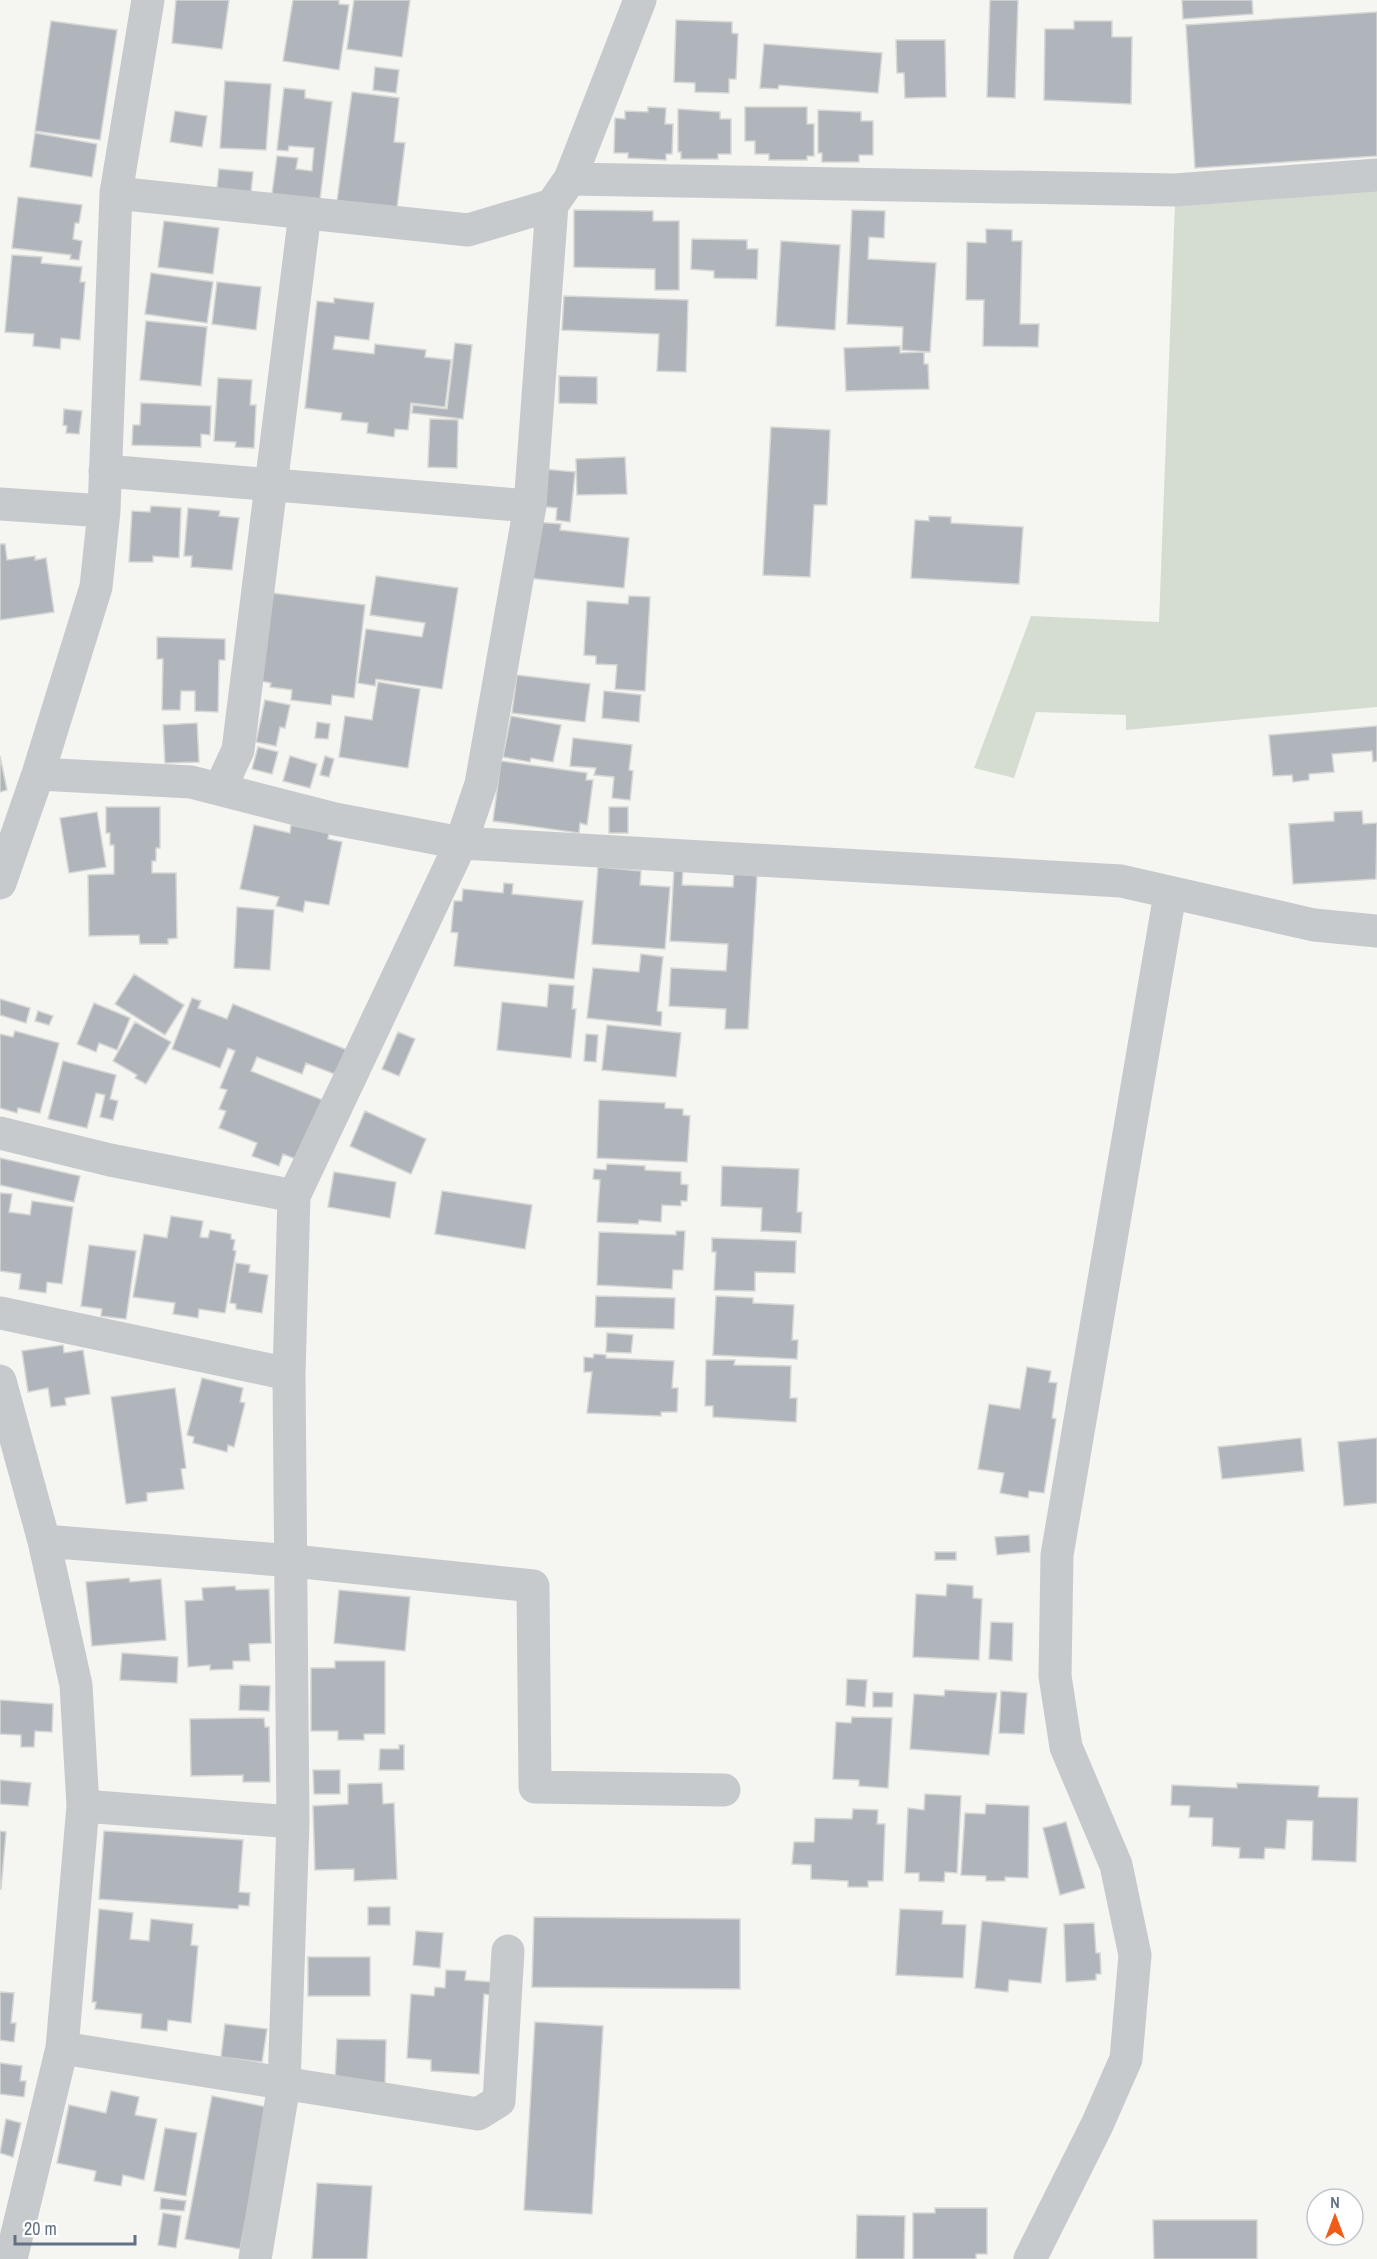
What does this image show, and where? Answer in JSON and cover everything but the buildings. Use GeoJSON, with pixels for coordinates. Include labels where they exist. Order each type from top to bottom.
{"type":"FeatureCollection","features":[{"type":"Feature","properties":{"kind":"street"},"geometry":{"type":"LineString","coordinates":[[0,883],[13,807],[38,774],[96,587],[104,511],[116,193],[148,0]]}},
{"type":"Feature","properties":{"kind":"street"},"geometry":{"type":"LineString","coordinates":[[255,2259],[284,2085],[293,1822],[293,1561],[289,1374],[294,1196],[460,843],[481,784],[530,506],[561,192],[640,0]]}},
{"type":"Feature","properties":{"kind":"street"},"geometry":{"type":"LineString","coordinates":[[116,193],[468,230],[561,192],[1175,190],[1377,176]]}},
{"type":"Feature","properties":{"kind":"street"},"geometry":{"type":"LineString","coordinates":[[220,789],[238,750],[305,213]]}},
{"type":"Feature","properties":{"kind":"street"},"geometry":{"type":"LineString","coordinates":[[105,471],[530,506]]}},
{"type":"Feature","properties":{"kind":"street"},"geometry":{"type":"LineString","coordinates":[[0,504],[104,511]]}},
{"type":"Feature","properties":{"kind":"street"},"geometry":{"type":"LineString","coordinates":[[38,774],[191,782],[335,819],[460,843],[1120,881],[1314,925],[1377,931]]}},
{"type":"Feature","properties":{"kind":"street"},"geometry":{"type":"LineString","coordinates":[[1030,2259],[1097,2125],[1126,2059],[1136,1955],[1116,1865],[1066,1747],[1055,1676],[1057,1555],[1170,894]]}},
{"type":"Feature","properties":{"kind":"street"},"geometry":{"type":"LineString","coordinates":[[0,1133],[110,1160],[294,1196]]}},
{"type":"Feature","properties":{"kind":"street"},"geometry":{"type":"LineString","coordinates":[[0,1313],[289,1374]]}},
{"type":"Feature","properties":{"kind":"street"},"geometry":{"type":"LineString","coordinates":[[0,1381],[44,1541],[76,1685],[83,1806],[62,2048],[11,2259]]}},
{"type":"Feature","properties":{"kind":"street"},"geometry":{"type":"LineString","coordinates":[[44,1541],[293,1561],[533,1586],[535,1787],[724,1790]]}},
{"type":"Feature","properties":{"kind":"street"},"geometry":{"type":"LineString","coordinates":[[83,1806],[293,1822]]}},
{"type":"Feature","properties":{"kind":"street"},"geometry":{"type":"LineString","coordinates":[[62,2048],[478,2114],[499,2101],[508,1952]]}},
{"type":"Feature","properties":{"kind":"shaded area"},"geometry":{"type":"Polygon","coordinates":[[[1377,186],[1377,707],[1126,730],[1126,715],[1036,712],[1014,778],[974,768],[1031,616],[1159,622],[1175,203],[1377,186]]]}}]}
